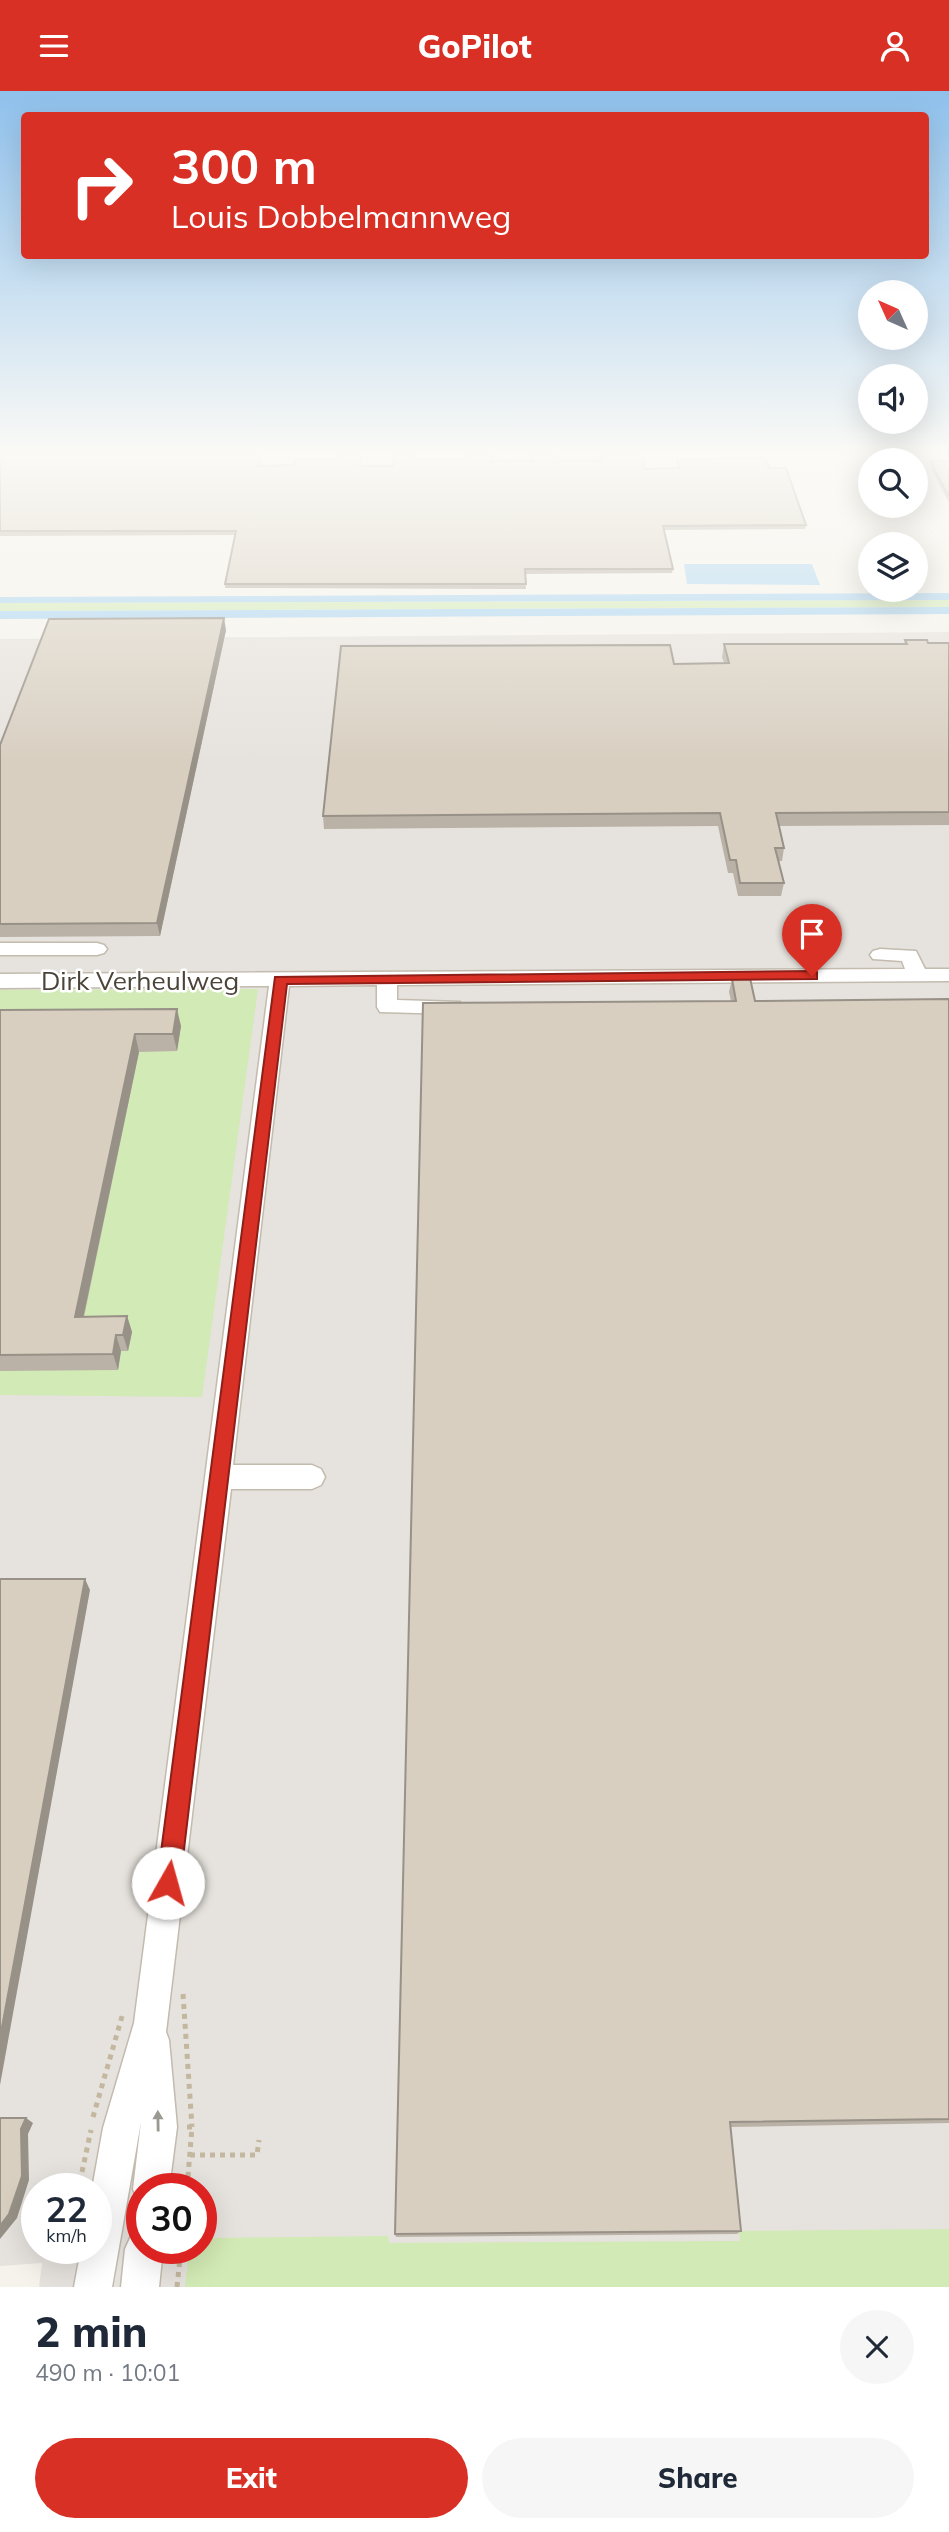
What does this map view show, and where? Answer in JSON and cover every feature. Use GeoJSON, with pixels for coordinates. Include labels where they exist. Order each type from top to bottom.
{"type":"FeatureCollection","features":[{"type":"Feature","properties":{"kind":"street"},"geometry":{"type":"LineString","coordinates":[[0,949],[97,949]]}},
{"type":"Feature","properties":{"kind":"street"},"geometry":{"type":"LineString","coordinates":[[880,955],[909,955],[918,975]]}},
{"type":"Feature","properties":{"kind":"street","name":"Dirk Verheulweg"},"geometry":{"type":"LineString","coordinates":[[0,981],[949,975]]}},
{"type":"Feature","properties":{"kind":"street"},"geometry":{"type":"LineString","coordinates":[[387,979],[387,1007],[469,1007]]}},
{"type":"Feature","properties":{"kind":"street"},"geometry":{"type":"LineString","coordinates":[[93,2287],[121,2128],[151,2023],[280,980]]}},
{"type":"Feature","properties":{"kind":"street"},"geometry":{"type":"LineString","coordinates":[[219,1477],[312,1477]]}},
{"type":"Feature","properties":{"kind":"street"},"geometry":{"type":"LineString","coordinates":[[151,2023],[159,2127],[153,2173]]}},
{"type":"Feature","properties":{"kind":"street"},"geometry":{"type":"LineString","coordinates":[[140,2287],[142,2264]]}},
{"type":"Feature","properties":{"kind":"path"},"geometry":{"type":"LineString","coordinates":[[182,1985],[192,2127]]}},
{"type":"Feature","properties":{"kind":"path"},"geometry":{"type":"LineString","coordinates":[[190,2155],[257,2155],[259,2140]]}},
{"type":"Feature","properties":{"kind":"path"},"geometry":{"type":"LineString","coordinates":[[177,2287],[179,2264]]}},
{"type":"Feature","properties":{"kind":"shaded area"},"geometry":{"type":"Polygon","coordinates":[[[949,632],[949,2287],[39,2287],[42,2264],[112,2264],[112,2173],[21,2173],[21,2264],[28,2264],[0,2266],[0,639],[949,632]]]}},
{"type":"Feature","properties":{"kind":"green space"},"geometry":{"type":"Polygon","coordinates":[[[949,600],[949,607],[0,611],[0,603],[949,600]]]}},
{"type":"Feature","properties":{"kind":"green space"},"geometry":{"type":"Polygon","coordinates":[[[258,989],[202,1397],[0,1395],[0,990],[258,989]]]}},
{"type":"Feature","properties":{"kind":"green space"},"geometry":{"type":"Polygon","coordinates":[[[949,2229],[949,2287],[185,2287],[187,2264],[217,2264],[217,2238],[388,2236],[389,2243],[740,2241],[739,2231],[949,2229]]]}},
{"type":"Feature","properties":{"kind":"water"},"geometry":{"type":"Polygon","coordinates":[[[684,564],[812,564],[820,585],[687,584],[684,564]]]}},
{"type":"Feature","properties":{"kind":"water"},"geometry":{"type":"Polygon","coordinates":[[[858,593],[858,600],[0,603],[0,597],[858,593]]]}},
{"type":"Feature","properties":{"kind":"water"},"geometry":{"type":"Polygon","coordinates":[[[928,593],[949,593],[949,600],[928,600],[928,593]]]}},
{"type":"Feature","properties":{"kind":"water"},"geometry":{"type":"Polygon","coordinates":[[[949,607],[949,614],[0,619],[0,611],[949,607]]]}},
{"type":"Feature","properties":{"kind":"building"},"geometry":{"type":"Polygon","coordinates":[[[230,558],[671,558],[673,569],[525,569],[526,584],[225,584],[230,558]]]}},
{"type":"Feature","properties":{"kind":"building"},"geometry":{"type":"Polygon","coordinates":[[[224,618],[157,923],[0,924],[0,745],[49,619],[224,618]]]}},
{"type":"Feature","properties":{"kind":"building"},"geometry":{"type":"Polygon","coordinates":[[[905,640],[949,643],[949,812],[776,813],[784,848],[775,848],[784,883],[740,883],[736,860],[730,860],[720,813],[323,816],[341,646],[670,645],[674,664],[729,663],[724,644],[907,644],[905,640]]]}},
{"type":"Feature","properties":{"kind":"building"},"geometry":{"type":"Polygon","coordinates":[[[750,978],[755,1001],[949,999],[949,2119],[730,2122],[741,2231],[395,2234],[423,1003],[736,1001],[732,979],[750,978]]]}},
{"type":"Feature","properties":{"kind":"building"},"geometry":{"type":"Polygon","coordinates":[[[177,1009],[173,1034],[135,1034],[75,1317],[127,1316],[123,1335],[116,1335],[113,1354],[0,1355],[0,1010],[177,1009]]]}},
{"type":"Feature","properties":{"kind":"building"},"geometry":{"type":"Polygon","coordinates":[[[0,1579],[85,1579],[0,2038],[0,1579]]]}},
{"type":"Feature","properties":{"kind":"building"},"geometry":{"type":"Polygon","coordinates":[[[0,2118],[26,2118],[21,2129],[21,2179],[9,2214],[0,2226],[0,2118]]]}},
{"type":"Feature","properties":{"kind":"route"},"geometry":{"type":"LineString","coordinates":[[168,1883],[280,980],[812,976]]}}]}
